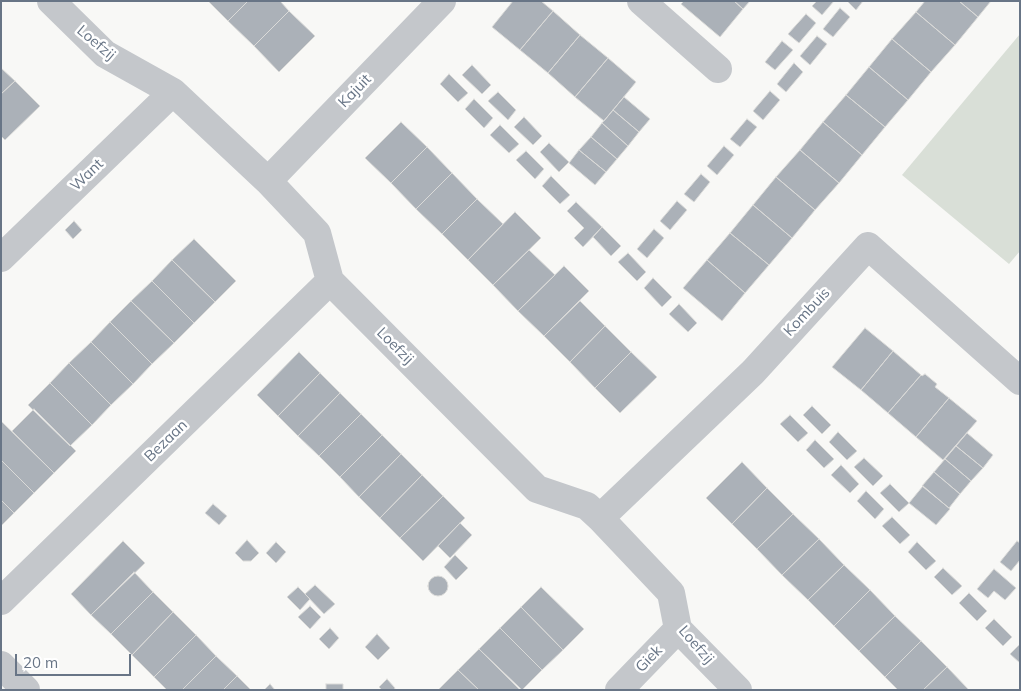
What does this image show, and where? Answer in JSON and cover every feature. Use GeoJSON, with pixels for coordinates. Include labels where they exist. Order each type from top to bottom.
{"type":"FeatureCollection","features":[{"type":"Feature","properties":{"kind":"street","name":"Loefzij"},"geometry":{"type":"LineString","coordinates":[[51,1],[105,54],[173,92],[268,181],[317,233],[330,281],[537,489],[587,506],[600,518],[671,593],[678,629],[738,690]]}},
{"type":"Feature","properties":{"kind":"street","name":"Kajuit"},"geometry":{"type":"LineString","coordinates":[[268,181],[442,1]]}},
{"type":"Feature","properties":{"kind":"street"},"geometry":{"type":"LineString","coordinates":[[641,1],[718,69]]}},
{"type":"Feature","properties":{"kind":"street","name":"Want"},"geometry":{"type":"LineString","coordinates":[[1,258],[173,92]]}},
{"type":"Feature","properties":{"kind":"street","name":"Kombuis"},"geometry":{"type":"LineString","coordinates":[[600,518],[753,372],[868,246],[1020,381]]}},
{"type":"Feature","properties":{"kind":"street","name":"Bezaan"},"geometry":{"type":"LineString","coordinates":[[1,601],[330,281]]}},
{"type":"Feature","properties":{"kind":"street","name":"Giek"},"geometry":{"type":"LineString","coordinates":[[619,690],[678,629]]}},
{"type":"Feature","properties":{"kind":"street"},"geometry":{"type":"LineString","coordinates":[[1,665],[26,690]]}},
{"type":"Feature","properties":{"kind":"shaded area"},"geometry":{"type":"Polygon","coordinates":[[[1020,34],[1020,251],[1009,264],[902,175],[1020,34]]]}},
{"type":"Feature","properties":{"kind":"building"},"geometry":{"type":"Polygon","coordinates":[[[208,1],[248,1],[228,21],[208,1]]]}},
{"type":"Feature","properties":{"kind":"building"},"geometry":{"type":"Polygon","coordinates":[[[248,1],[280,1],[289,11],[254,46],[228,21],[248,1]]]}},
{"type":"Feature","properties":{"kind":"building"},"geometry":{"type":"Polygon","coordinates":[[[513,1],[541,1],[553,11],[520,50],[492,27],[513,1]]]}},
{"type":"Feature","properties":{"kind":"building"},"geometry":{"type":"Polygon","coordinates":[[[684,1],[734,1],[743,9],[720,37],[681,4],[684,1]]]}},
{"type":"Feature","properties":{"kind":"building"},"geometry":{"type":"Polygon","coordinates":[[[734,1],[750,1],[743,9],[734,1]]]}},
{"type":"Feature","properties":{"kind":"building"},"geometry":{"type":"Polygon","coordinates":[[[817,1],[834,1],[822,15],[812,6],[817,1]]]}},
{"type":"Feature","properties":{"kind":"building"},"geometry":{"type":"Polygon","coordinates":[[[847,1],[863,1],[856,10],[847,1]]]}},
{"type":"Feature","properties":{"kind":"building"},"geometry":{"type":"Polygon","coordinates":[[[925,1],[959,1],[978,17],[955,45],[916,12],[925,1]]]}},
{"type":"Feature","properties":{"kind":"building"},"geometry":{"type":"Polygon","coordinates":[[[959,1],[991,1],[978,17],[959,1]]]}},
{"type":"Feature","properties":{"kind":"building"},"geometry":{"type":"Polygon","coordinates":[[[840,8],[850,17],[833,37],[823,29],[840,8]]]}},
{"type":"Feature","properties":{"kind":"building"},"geometry":{"type":"Polygon","coordinates":[[[289,11],[315,36],[279,72],[254,46],[289,11]]]}},
{"type":"Feature","properties":{"kind":"building"},"geometry":{"type":"Polygon","coordinates":[[[553,11],[580,35],[548,73],[520,50],[553,11]]]}},
{"type":"Feature","properties":{"kind":"building"},"geometry":{"type":"Polygon","coordinates":[[[916,12],[955,45],[931,72],[892,39],[916,12]]]}},
{"type":"Feature","properties":{"kind":"building"},"geometry":{"type":"Polygon","coordinates":[[[806,14],[816,23],[799,43],[788,34],[806,14]]]}},
{"type":"Feature","properties":{"kind":"building"},"geometry":{"type":"Polygon","coordinates":[[[580,35],[608,58],[575,97],[548,73],[580,35]]]}},
{"type":"Feature","properties":{"kind":"building"},"geometry":{"type":"Polygon","coordinates":[[[817,36],[827,44],[810,65],[800,56],[817,36]]]}},
{"type":"Feature","properties":{"kind":"building"},"geometry":{"type":"Polygon","coordinates":[[[892,39],[931,72],[908,100],[869,67],[892,39]]]}},
{"type":"Feature","properties":{"kind":"building"},"geometry":{"type":"Polygon","coordinates":[[[782,41],[793,50],[775,70],[765,62],[782,41]]]}},
{"type":"Feature","properties":{"kind":"building"},"geometry":{"type":"Polygon","coordinates":[[[608,58],[636,82],[604,121],[575,97],[608,58]]]}},
{"type":"Feature","properties":{"kind":"building"},"geometry":{"type":"Polygon","coordinates":[[[794,63],[803,72],[786,92],[777,84],[794,63]]]}},
{"type":"Feature","properties":{"kind":"building"},"geometry":{"type":"Polygon","coordinates":[[[472,65],[491,85],[482,94],[462,75],[472,65]]]}},
{"type":"Feature","properties":{"kind":"building"},"geometry":{"type":"Polygon","coordinates":[[[869,67],[908,100],[885,127],[846,95],[869,67]]]}},
{"type":"Feature","properties":{"kind":"building"},"geometry":{"type":"Polygon","coordinates":[[[1,68],[15,81],[1,94],[1,68]]]}},
{"type":"Feature","properties":{"kind":"building"},"geometry":{"type":"Polygon","coordinates":[[[449,74],[468,93],[458,102],[440,84],[449,74]]]}},
{"type":"Feature","properties":{"kind":"building"},"geometry":{"type":"Polygon","coordinates":[[[15,81],[40,106],[5,140],[1,136],[1,94],[15,81]]]}},
{"type":"Feature","properties":{"kind":"building"},"geometry":{"type":"Polygon","coordinates":[[[770,91],[780,100],[763,120],[753,111],[770,91]]]}},
{"type":"Feature","properties":{"kind":"building"},"geometry":{"type":"Polygon","coordinates":[[[498,92],[516,110],[508,120],[488,101],[498,92]]]}},
{"type":"Feature","properties":{"kind":"building"},"geometry":{"type":"Polygon","coordinates":[[[846,95],[885,127],[862,155],[823,122],[846,95]]]}},
{"type":"Feature","properties":{"kind":"building"},"geometry":{"type":"Polygon","coordinates":[[[624,97],[650,119],[639,132],[613,110],[624,97]]]}},
{"type":"Feature","properties":{"kind":"building"},"geometry":{"type":"Polygon","coordinates":[[[474,99],[493,118],[484,128],[465,109],[474,99]]]}},
{"type":"Feature","properties":{"kind":"building"},"geometry":{"type":"Polygon","coordinates":[[[613,110],[639,132],[628,146],[602,123],[613,110]]]}},
{"type":"Feature","properties":{"kind":"building"},"geometry":{"type":"Polygon","coordinates":[[[524,117],[542,136],[533,145],[514,127],[524,117]]]}},
{"type":"Feature","properties":{"kind":"building"},"geometry":{"type":"Polygon","coordinates":[[[747,119],[757,127],[740,147],[730,139],[747,119]]]}},
{"type":"Feature","properties":{"kind":"building"},"geometry":{"type":"Polygon","coordinates":[[[401,122],[427,147],[391,183],[365,158],[401,122]]]}},
{"type":"Feature","properties":{"kind":"building"},"geometry":{"type":"Polygon","coordinates":[[[823,122],[862,155],[839,183],[800,150],[823,122]]]}},
{"type":"Feature","properties":{"kind":"building"},"geometry":{"type":"Polygon","coordinates":[[[602,123],[628,146],[617,159],[591,137],[602,123]]]}},
{"type":"Feature","properties":{"kind":"building"},"geometry":{"type":"Polygon","coordinates":[[[500,125],[519,144],[509,153],[490,135],[500,125]]]}},
{"type":"Feature","properties":{"kind":"building"},"geometry":{"type":"Polygon","coordinates":[[[591,137],[617,159],[606,172],[579,150],[591,137]]]}},
{"type":"Feature","properties":{"kind":"building"},"geometry":{"type":"Polygon","coordinates":[[[549,143],[569,162],[559,172],[540,152],[549,143]]]}},
{"type":"Feature","properties":{"kind":"building"},"geometry":{"type":"Polygon","coordinates":[[[724,146],[734,155],[717,175],[707,166],[724,146]]]}},
{"type":"Feature","properties":{"kind":"building"},"geometry":{"type":"Polygon","coordinates":[[[427,147],[452,173],[416,209],[391,183],[427,147]]]}},
{"type":"Feature","properties":{"kind":"building"},"geometry":{"type":"Polygon","coordinates":[[[579,150],[606,172],[595,185],[569,163],[579,150]]]}},
{"type":"Feature","properties":{"kind":"building"},"geometry":{"type":"Polygon","coordinates":[[[800,150],[839,183],[815,210],[776,177],[800,150]]]}},
{"type":"Feature","properties":{"kind":"building"},"geometry":{"type":"Polygon","coordinates":[[[526,151],[544,169],[535,179],[516,160],[526,151]]]}},
{"type":"Feature","properties":{"kind":"building"},"geometry":{"type":"Polygon","coordinates":[[[452,173],[477,199],[442,234],[416,209],[452,173]]]}},
{"type":"Feature","properties":{"kind":"building"},"geometry":{"type":"Polygon","coordinates":[[[701,174],[710,182],[694,202],[684,194],[701,174]]]}},
{"type":"Feature","properties":{"kind":"building"},"geometry":{"type":"Polygon","coordinates":[[[551,176],[570,195],[560,204],[542,186],[551,176]]]}},
{"type":"Feature","properties":{"kind":"building"},"geometry":{"type":"Polygon","coordinates":[[[776,177],[815,210],[792,238],[753,205],[776,177]]]}},
{"type":"Feature","properties":{"kind":"building"},"geometry":{"type":"Polygon","coordinates":[[[477,199],[503,224],[468,260],[442,234],[477,199]]]}},
{"type":"Feature","properties":{"kind":"building"},"geometry":{"type":"Polygon","coordinates":[[[677,201],[687,210],[670,230],[660,221],[677,201]]]}},
{"type":"Feature","properties":{"kind":"building"},"geometry":{"type":"Polygon","coordinates":[[[576,202],[602,227],[583,247],[574,238],[584,228],[567,211],[576,202]]]}},
{"type":"Feature","properties":{"kind":"building"},"geometry":{"type":"Polygon","coordinates":[[[753,205],[792,238],[769,265],[730,233],[753,205]]]}},
{"type":"Feature","properties":{"kind":"building"},"geometry":{"type":"Polygon","coordinates":[[[515,212],[541,238],[493,285],[468,260],[515,212]]]}},
{"type":"Feature","properties":{"kind":"building"},"geometry":{"type":"Polygon","coordinates":[[[74,221],[82,230],[73,239],[65,230],[74,221]]]}},
{"type":"Feature","properties":{"kind":"building"},"geometry":{"type":"Polygon","coordinates":[[[602,227],[621,246],[611,256],[593,237],[602,227]]]}},
{"type":"Feature","properties":{"kind":"building"},"geometry":{"type":"Polygon","coordinates":[[[654,229],[664,238],[647,258],[637,249],[654,229]]]}},
{"type":"Feature","properties":{"kind":"building"},"geometry":{"type":"Polygon","coordinates":[[[730,233],[769,265],[745,293],[707,260],[730,233]]]}},
{"type":"Feature","properties":{"kind":"building"},"geometry":{"type":"Polygon","coordinates":[[[194,239],[236,281],[215,302],[172,260],[194,239]]]}},
{"type":"Feature","properties":{"kind":"building"},"geometry":{"type":"Polygon","coordinates":[[[529,250],[555,275],[518,311],[493,285],[529,250]]]}},
{"type":"Feature","properties":{"kind":"building"},"geometry":{"type":"Polygon","coordinates":[[[628,253],[646,272],[637,281],[618,262],[628,253]]]}},
{"type":"Feature","properties":{"kind":"building"},"geometry":{"type":"Polygon","coordinates":[[[172,260],[215,302],[194,323],[152,281],[172,260]]]}},
{"type":"Feature","properties":{"kind":"building"},"geometry":{"type":"Polygon","coordinates":[[[707,260],[745,293],[722,321],[683,288],[707,260]]]}},
{"type":"Feature","properties":{"kind":"building"},"geometry":{"type":"Polygon","coordinates":[[[564,266],[589,291],[544,336],[518,311],[564,266]]]}},
{"type":"Feature","properties":{"kind":"building"},"geometry":{"type":"Polygon","coordinates":[[[653,278],[672,297],[662,307],[644,288],[653,278]]]}},
{"type":"Feature","properties":{"kind":"building"},"geometry":{"type":"Polygon","coordinates":[[[152,281],[194,323],[174,343],[131,301],[152,281]]]}},
{"type":"Feature","properties":{"kind":"building"},"geometry":{"type":"Polygon","coordinates":[[[131,301],[174,343],[152,364],[110,322],[131,301]]]}},
{"type":"Feature","properties":{"kind":"building"},"geometry":{"type":"Polygon","coordinates":[[[580,301],[605,326],[570,362],[544,336],[580,301]]]}},
{"type":"Feature","properties":{"kind":"building"},"geometry":{"type":"Polygon","coordinates":[[[679,304],[697,323],[688,332],[669,314],[679,304]]]}},
{"type":"Feature","properties":{"kind":"building"},"geometry":{"type":"Polygon","coordinates":[[[110,322],[152,364],[133,384],[91,342],[110,322]]]}},
{"type":"Feature","properties":{"kind":"building"},"geometry":{"type":"Polygon","coordinates":[[[605,326],[631,352],[595,388],[570,362],[605,326]]]}},
{"type":"Feature","properties":{"kind":"building"},"geometry":{"type":"Polygon","coordinates":[[[865,328],[893,351],[861,390],[832,367],[865,328]]]}},
{"type":"Feature","properties":{"kind":"building"},"geometry":{"type":"Polygon","coordinates":[[[91,342],[133,384],[111,405],[69,363],[91,342]]]}},
{"type":"Feature","properties":{"kind":"building"},"geometry":{"type":"Polygon","coordinates":[[[893,351],[921,375],[888,413],[861,390],[893,351]]]}},
{"type":"Feature","properties":{"kind":"building"},"geometry":{"type":"Polygon","coordinates":[[[299,352],[320,373],[278,416],[257,395],[299,352]]]}},
{"type":"Feature","properties":{"kind":"building"},"geometry":{"type":"Polygon","coordinates":[[[631,352],[657,377],[620,413],[595,388],[631,352]]]}},
{"type":"Feature","properties":{"kind":"building"},"geometry":{"type":"Polygon","coordinates":[[[69,363],[111,405],[92,425],[50,383],[69,363]]]}},
{"type":"Feature","properties":{"kind":"building"},"geometry":{"type":"Polygon","coordinates":[[[320,373],[340,393],[298,436],[278,416],[320,373]]]}},
{"type":"Feature","properties":{"kind":"building"},"geometry":{"type":"Polygon","coordinates":[[[925,374],[937,384],[935,387],[949,398],[916,437],[888,413],[921,375],[925,374]]]}},
{"type":"Feature","properties":{"kind":"building"},"geometry":{"type":"Polygon","coordinates":[[[50,383],[92,425],[70,446],[28,405],[50,383]]]}},
{"type":"Feature","properties":{"kind":"building"},"geometry":{"type":"Polygon","coordinates":[[[340,393],[361,414],[319,456],[298,436],[340,393]]]}},
{"type":"Feature","properties":{"kind":"building"},"geometry":{"type":"Polygon","coordinates":[[[949,398],[977,421],[943,460],[916,437],[949,398]]]}},
{"type":"Feature","properties":{"kind":"building"},"geometry":{"type":"Polygon","coordinates":[[[812,406],[831,425],[822,434],[803,415],[812,406]]]}},
{"type":"Feature","properties":{"kind":"building"},"geometry":{"type":"Polygon","coordinates":[[[34,409],[76,451],[54,473],[12,431],[34,409]]]}},
{"type":"Feature","properties":{"kind":"building"},"geometry":{"type":"Polygon","coordinates":[[[361,414],[382,435],[340,477],[319,456],[361,414]]]}},
{"type":"Feature","properties":{"kind":"building"},"geometry":{"type":"Polygon","coordinates":[[[790,415],[808,433],[798,442],[780,424],[790,415]]]}},
{"type":"Feature","properties":{"kind":"building"},"geometry":{"type":"Polygon","coordinates":[[[1,421],[54,473],[34,493],[1,460],[1,421]]]}},
{"type":"Feature","properties":{"kind":"building"},"geometry":{"type":"Polygon","coordinates":[[[838,432],[857,451],[847,460],[829,442],[838,432]]]}},
{"type":"Feature","properties":{"kind":"building"},"geometry":{"type":"Polygon","coordinates":[[[967,433],[993,455],[983,468],[956,446],[967,433]]]}},
{"type":"Feature","properties":{"kind":"building"},"geometry":{"type":"Polygon","coordinates":[[[382,435],[401,454],[359,497],[340,477],[382,435]]]}},
{"type":"Feature","properties":{"kind":"building"},"geometry":{"type":"Polygon","coordinates":[[[815,440],[834,459],[824,468],[806,450],[815,440]]]}},
{"type":"Feature","properties":{"kind":"building"},"geometry":{"type":"Polygon","coordinates":[[[956,446],[983,468],[971,481],[945,459],[956,446]]]}},
{"type":"Feature","properties":{"kind":"building"},"geometry":{"type":"Polygon","coordinates":[[[401,454],[422,475],[380,518],[359,497],[401,454]]]}},
{"type":"Feature","properties":{"kind":"building"},"geometry":{"type":"Polygon","coordinates":[[[864,458],[883,476],[873,486],[854,467],[864,458]]]}},
{"type":"Feature","properties":{"kind":"building"},"geometry":{"type":"Polygon","coordinates":[[[945,459],[971,481],[960,494],[934,472],[945,459]]]}},
{"type":"Feature","properties":{"kind":"building"},"geometry":{"type":"Polygon","coordinates":[[[1,460],[34,493],[14,513],[1,500],[1,460]]]}},
{"type":"Feature","properties":{"kind":"building"},"geometry":{"type":"Polygon","coordinates":[[[742,462],[767,488],[732,524],[706,498],[742,462]]]}},
{"type":"Feature","properties":{"kind":"building"},"geometry":{"type":"Polygon","coordinates":[[[841,465],[859,484],[850,493],[831,475],[841,465]]]}},
{"type":"Feature","properties":{"kind":"building"},"geometry":{"type":"Polygon","coordinates":[[[934,472],[960,494],[949,508],[922,486],[934,472]]]}},
{"type":"Feature","properties":{"kind":"building"},"geometry":{"type":"Polygon","coordinates":[[[422,475],[443,496],[400,538],[380,518],[422,475]]]}},
{"type":"Feature","properties":{"kind":"building"},"geometry":{"type":"Polygon","coordinates":[[[890,484],[909,503],[899,512],[880,493],[890,484]]]}},
{"type":"Feature","properties":{"kind":"building"},"geometry":{"type":"Polygon","coordinates":[[[923,486],[950,509],[936,525],[909,503],[923,486]]]}},
{"type":"Feature","properties":{"kind":"building"},"geometry":{"type":"Polygon","coordinates":[[[767,488],[793,514],[757,549],[732,524],[767,488]]]}},
{"type":"Feature","properties":{"kind":"building"},"geometry":{"type":"Polygon","coordinates":[[[866,491],[884,509],[875,519],[857,501],[866,491]]]}},
{"type":"Feature","properties":{"kind":"building"},"geometry":{"type":"Polygon","coordinates":[[[443,496],[465,518],[423,561],[400,538],[443,496]]]}},
{"type":"Feature","properties":{"kind":"building"},"geometry":{"type":"Polygon","coordinates":[[[1,500],[14,513],[1,526],[1,500]]]}},
{"type":"Feature","properties":{"kind":"building"},"geometry":{"type":"Polygon","coordinates":[[[213,504],[227,516],[219,525],[205,513],[213,504]]]}},
{"type":"Feature","properties":{"kind":"building"},"geometry":{"type":"Polygon","coordinates":[[[793,514],[819,539],[782,575],[757,549],[793,514]]]}},
{"type":"Feature","properties":{"kind":"building"},"geometry":{"type":"Polygon","coordinates":[[[892,517],[910,535],[900,544],[882,526],[892,517]]]}},
{"type":"Feature","properties":{"kind":"building"},"geometry":{"type":"Polygon","coordinates":[[[460,523],[472,535],[450,558],[438,546],[460,523]]]}},
{"type":"Feature","properties":{"kind":"building"},"geometry":{"type":"Polygon","coordinates":[[[819,539],[844,565],[808,600],[782,575],[819,539]]]}},
{"type":"Feature","properties":{"kind":"building"},"geometry":{"type":"Polygon","coordinates":[[[247,540],[259,553],[251,561],[243,561],[235,553],[247,540]]]}},
{"type":"Feature","properties":{"kind":"building"},"geometry":{"type":"Polygon","coordinates":[[[123,541],[145,563],[91,615],[71,594],[123,541]]]}},
{"type":"Feature","properties":{"kind":"building"},"geometry":{"type":"Polygon","coordinates":[[[1017,541],[1020,543],[1020,560],[1011,571],[1000,562],[1017,541]]]}},
{"type":"Feature","properties":{"kind":"building"},"geometry":{"type":"Polygon","coordinates":[[[276,542],[286,552],[276,563],[266,553],[276,542]]]}},
{"type":"Feature","properties":{"kind":"building"},"geometry":{"type":"Polygon","coordinates":[[[917,542],[936,561],[926,570],[908,552],[917,542]]]}},
{"type":"Feature","properties":{"kind":"building"},"geometry":{"type":"Polygon","coordinates":[[[455,555],[468,568],[456,580],[444,567],[455,555]]]}},
{"type":"Feature","properties":{"kind":"building"},"geometry":{"type":"Polygon","coordinates":[[[844,565],[870,590],[834,626],[808,600],[844,565]]]}},
{"type":"Feature","properties":{"kind":"building"},"geometry":{"type":"Polygon","coordinates":[[[943,568],[962,586],[952,595],[934,577],[943,568]]]}},
{"type":"Feature","properties":{"kind":"building"},"geometry":{"type":"Polygon","coordinates":[[[994,569],[1016,588],[1005,600],[994,591],[988,598],[977,589],[994,569]]]}},
{"type":"Feature","properties":{"kind":"building"},"geometry":{"type":"Polygon","coordinates":[[[134,572],[153,592],[111,634],[91,615],[134,572]]]}},
{"type":"Feature","properties":{"kind":"building"},"geometry":{"type":"Polygon","coordinates":[[[438,576],[445,579],[448,586],[445,593],[438,596],[431,593],[428,586],[431,579],[438,576]]]}},
{"type":"Feature","properties":{"kind":"building"},"geometry":{"type":"Polygon","coordinates":[[[315,585],[335,604],[324,614],[305,594],[315,585]]]}},
{"type":"Feature","properties":{"kind":"building"},"geometry":{"type":"Polygon","coordinates":[[[298,587],[310,599],[300,610],[287,597],[298,587]]]}},
{"type":"Feature","properties":{"kind":"building"},"geometry":{"type":"Polygon","coordinates":[[[541,587],[584,629],[563,650],[521,607],[541,587]]]}},
{"type":"Feature","properties":{"kind":"building"},"geometry":{"type":"Polygon","coordinates":[[[870,590],[895,616],[859,651],[834,626],[870,590]]]}},
{"type":"Feature","properties":{"kind":"building"},"geometry":{"type":"Polygon","coordinates":[[[153,592],[173,612],[132,655],[111,634],[153,592]]]}},
{"type":"Feature","properties":{"kind":"building"},"geometry":{"type":"Polygon","coordinates":[[[969,593],[987,611],[977,621],[959,603],[969,593]]]}},
{"type":"Feature","properties":{"kind":"building"},"geometry":{"type":"Polygon","coordinates":[[[310,606],[321,617],[310,629],[298,617],[310,606]]]}},
{"type":"Feature","properties":{"kind":"building"},"geometry":{"type":"Polygon","coordinates":[[[521,607],[563,650],[542,670],[500,628],[521,607]]]}},
{"type":"Feature","properties":{"kind":"building"},"geometry":{"type":"Polygon","coordinates":[[[173,612],[196,635],[154,677],[132,655],[173,612]]]}},
{"type":"Feature","properties":{"kind":"building"},"geometry":{"type":"Polygon","coordinates":[[[895,616],[921,641],[885,677],[859,651],[895,616]]]}},
{"type":"Feature","properties":{"kind":"building"},"geometry":{"type":"Polygon","coordinates":[[[994,619],[1012,637],[1003,646],[985,628],[994,619]]]}},
{"type":"Feature","properties":{"kind":"building"},"geometry":{"type":"Polygon","coordinates":[[[330,628],[339,638],[329,649],[319,639],[330,628]]]}},
{"type":"Feature","properties":{"kind":"building"},"geometry":{"type":"Polygon","coordinates":[[[500,628],[542,670],[522,690],[479,649],[500,628]]]}},
{"type":"Feature","properties":{"kind":"building"},"geometry":{"type":"Polygon","coordinates":[[[377,634],[390,648],[378,660],[365,647],[377,634]]]}},
{"type":"Feature","properties":{"kind":"building"},"geometry":{"type":"Polygon","coordinates":[[[196,635],[216,656],[182,690],[167,690],[154,677],[196,635]]]}},
{"type":"Feature","properties":{"kind":"building"},"geometry":{"type":"Polygon","coordinates":[[[921,641],[947,667],[923,690],[898,690],[885,677],[921,641]]]}},
{"type":"Feature","properties":{"kind":"building"},"geometry":{"type":"Polygon","coordinates":[[[1020,644],[1020,663],[1010,654],[1020,644]]]}},
{"type":"Feature","properties":{"kind":"building"},"geometry":{"type":"Polygon","coordinates":[[[479,649],[520,690],[479,690],[458,670],[479,649]]]}},
{"type":"Feature","properties":{"kind":"building"},"geometry":{"type":"Polygon","coordinates":[[[216,656],[237,676],[223,690],[182,690],[216,656]]]}},
{"type":"Feature","properties":{"kind":"building"},"geometry":{"type":"Polygon","coordinates":[[[947,667],[969,690],[923,690],[947,667]]]}},
{"type":"Feature","properties":{"kind":"building"},"geometry":{"type":"Polygon","coordinates":[[[458,670],[479,690],[438,690],[458,670]]]}},
{"type":"Feature","properties":{"kind":"building"},"geometry":{"type":"Polygon","coordinates":[[[237,676],[251,690],[223,690],[237,676]]]}},
{"type":"Feature","properties":{"kind":"building"},"geometry":{"type":"Polygon","coordinates":[[[387,679],[395,688],[394,690],[382,690],[379,687],[387,679]]]}},
{"type":"Feature","properties":{"kind":"building"},"geometry":{"type":"Polygon","coordinates":[[[270,684],[275,690],[264,690],[270,684]]]}},
{"type":"Feature","properties":{"kind":"building"},"geometry":{"type":"Polygon","coordinates":[[[326,684],[343,684],[343,690],[326,690],[326,684]]]}}]}
